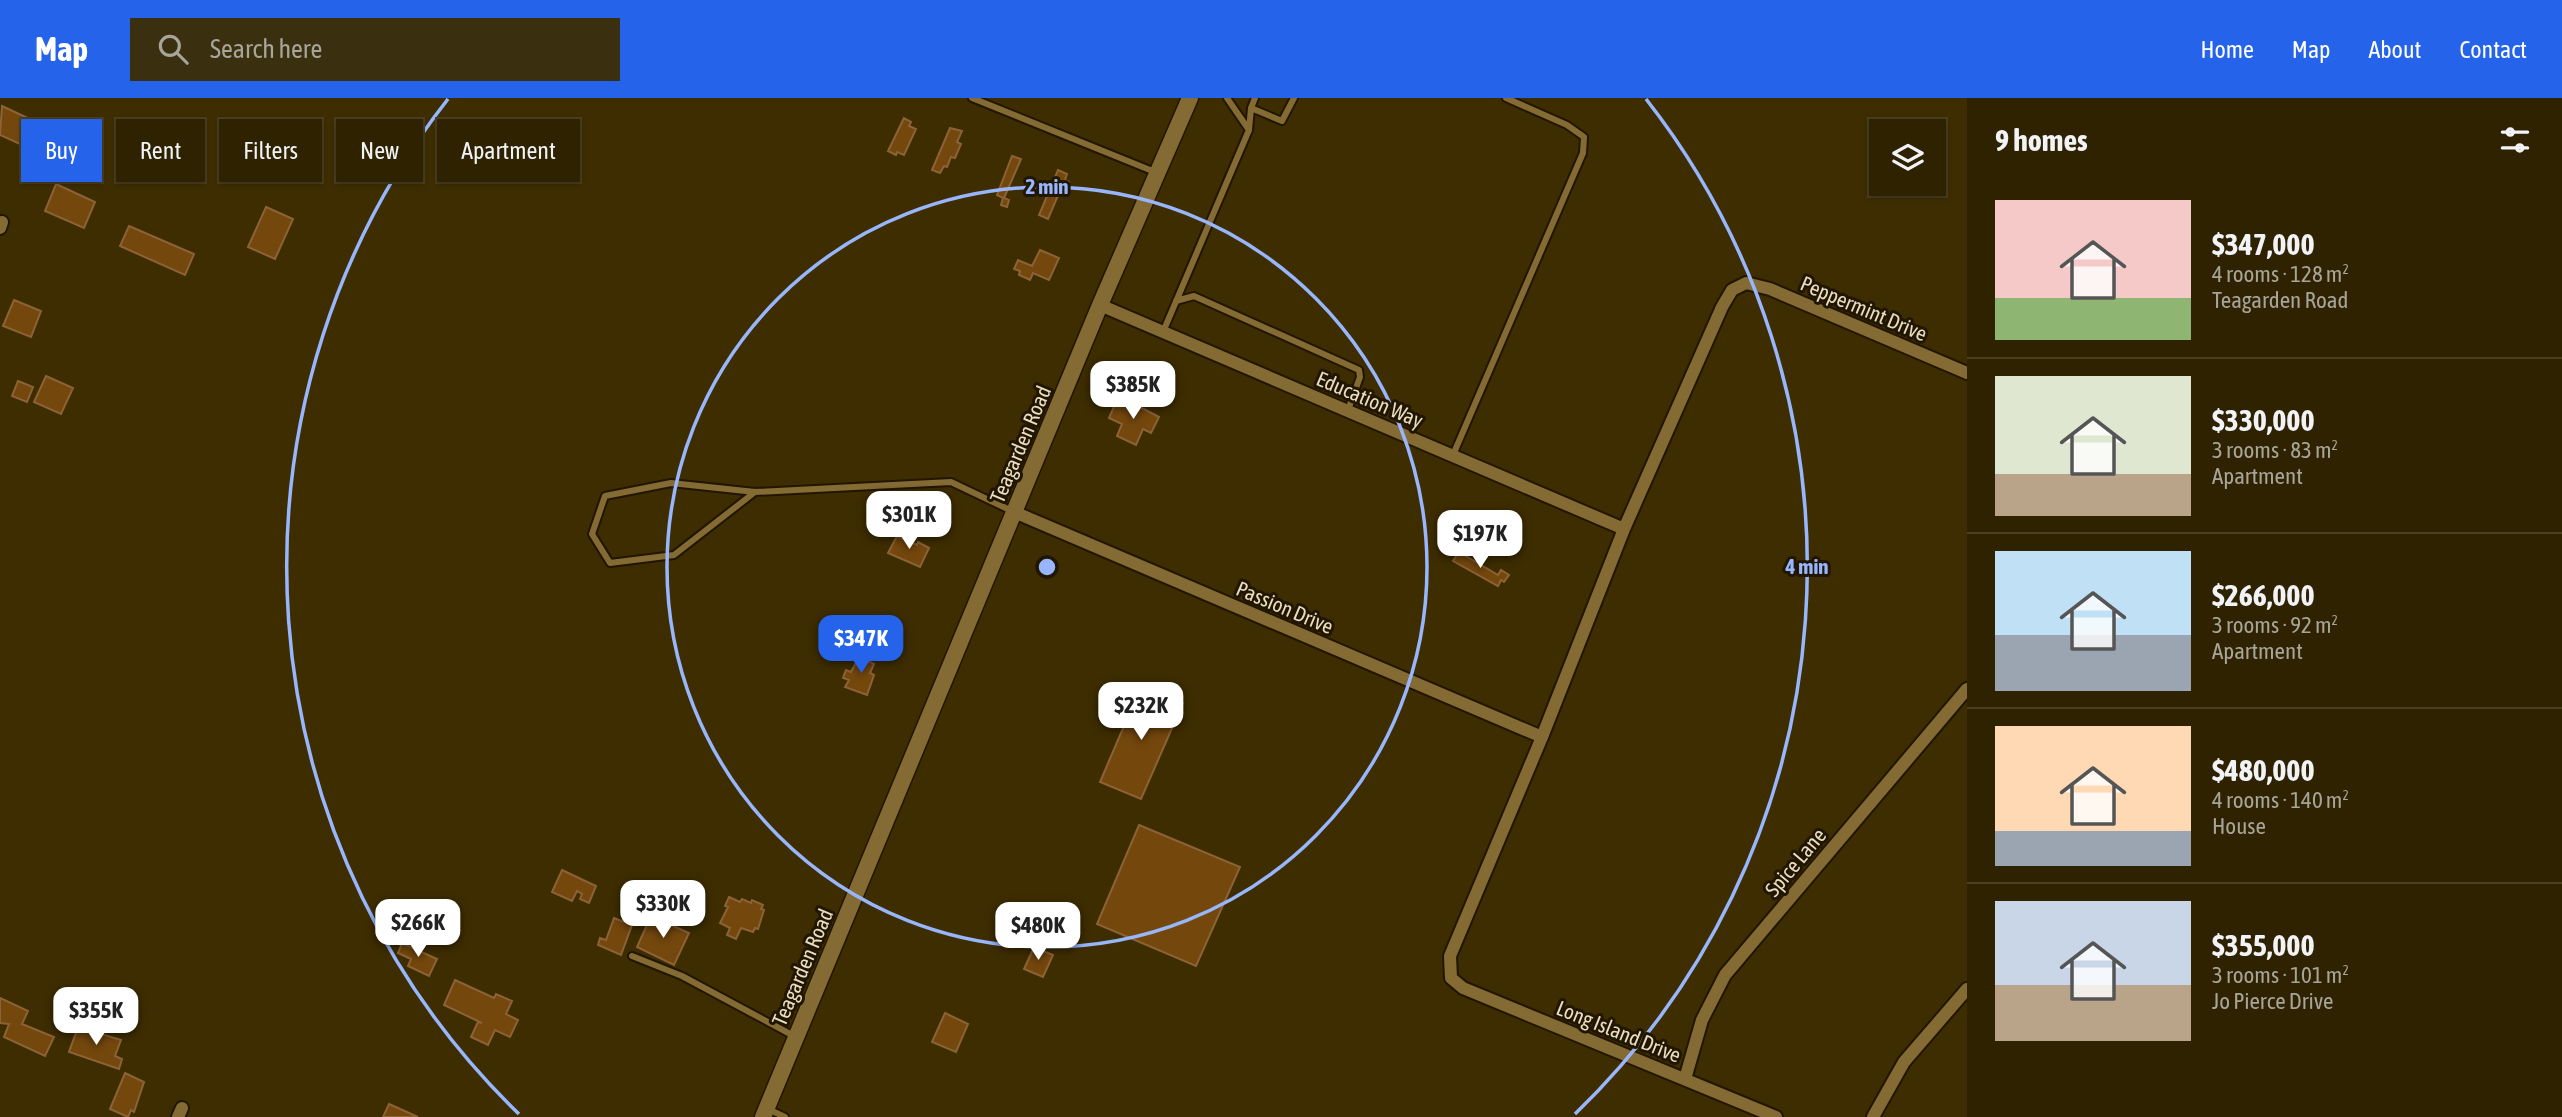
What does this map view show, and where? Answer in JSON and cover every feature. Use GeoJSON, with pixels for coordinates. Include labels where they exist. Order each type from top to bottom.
{"type":"FeatureCollection","features":[{"type":"Feature","properties":{"kind":"street","name":"Teagarden Road"},"geometry":{"type":"LineString","coordinates":[[764,1113],[1100,305],[1190,98]]}},
{"type":"Feature","properties":{"kind":"street","name":"Peppermint Drive"},"geometry":{"type":"LineString","coordinates":[[1624,529],[1722,307],[1732,290],[1746,283],[1770,289],[1967,373]]}},
{"type":"Feature","properties":{"kind":"street","name":"Education Way"},"geometry":{"type":"LineString","coordinates":[[1100,305],[1624,529]]}},
{"type":"Feature","properties":{"kind":"street","name":"Passion Drive"},"geometry":{"type":"LineString","coordinates":[[1014,512],[1542,737]]}},
{"type":"Feature","properties":{"kind":"street"},"geometry":{"type":"LineString","coordinates":[[1542,737],[1624,529]]}},
{"type":"Feature","properties":{"kind":"street","name":"Spice Lane"},"geometry":{"type":"LineString","coordinates":[[1685,1079],[1702,1020],[1726,975],[1967,689]]}},
{"type":"Feature","properties":{"kind":"street","name":"Long Island Drive"},"geometry":{"type":"LineString","coordinates":[[1542,737],[1450,956],[1451,978],[1463,988],[1776,1117]]}},
{"type":"Feature","properties":{"kind":"street"},"geometry":{"type":"LineString","coordinates":[[1873,1117],[1904,1062],[1967,989]]}},
{"type":"Feature","properties":{"kind":"lane"},"geometry":{"type":"LineString","coordinates":[[972,98],[1156,173]]}},
{"type":"Feature","properties":{"kind":"lane"},"geometry":{"type":"LineString","coordinates":[[1227,98],[1249,130]]}},
{"type":"Feature","properties":{"kind":"lane"},"geometry":{"type":"LineString","coordinates":[[1163,332],[1249,130],[1255,98]]}},
{"type":"Feature","properties":{"kind":"lane"},"geometry":{"type":"LineString","coordinates":[[1251,108],[1282,121],[1294,98]]}},
{"type":"Feature","properties":{"kind":"lane"},"geometry":{"type":"LineString","coordinates":[[1453,455],[1583,153],[1584,137],[1567,125],[1506,98]]}},
{"type":"Feature","properties":{"kind":"lane"},"geometry":{"type":"LineString","coordinates":[[1176,301],[1194,296],[1359,370],[1360,377],[1348,410]]}},
{"type":"Feature","properties":{"kind":"lane"},"geometry":{"type":"LineString","coordinates":[[755,492],[674,555],[610,563],[592,534],[605,496],[671,483],[755,492],[951,482],[1014,512]]}},
{"type":"Feature","properties":{"kind":"lane"},"geometry":{"type":"LineString","coordinates":[[632,957],[682,976],[796,1037]]}},
{"type":"Feature","properties":{"kind":"lane"},"geometry":{"type":"LineString","coordinates":[[764,1113],[785,1117]]}},
{"type":"Feature","properties":{"kind":"building"},"geometry":{"type":"Polygon","coordinates":[[[2,106],[30,119],[21,119],[20,144],[0,135],[2,106]]]}},
{"type":"Feature","properties":{"kind":"building"},"geometry":{"type":"Polygon","coordinates":[[[904,118],[911,122],[909,126],[916,129],[904,155],[897,152],[896,155],[888,151],[904,118]]]}},
{"type":"Feature","properties":{"kind":"building"},"geometry":{"type":"Polygon","coordinates":[[[950,128],[962,131],[957,142],[961,144],[955,158],[951,157],[947,167],[944,166],[940,173],[932,170],[950,128]]]}},
{"type":"Feature","properties":{"kind":"building"},"geometry":{"type":"Polygon","coordinates":[[[1012,156],[1021,159],[1004,198],[1009,200],[1007,207],[1001,205],[1003,198],[997,195],[1012,156]]]}},
{"type":"Feature","properties":{"kind":"building"},"geometry":{"type":"Polygon","coordinates":[[[1058,170],[1067,174],[1065,180],[1069,182],[1067,188],[1062,186],[1048,219],[1039,215],[1058,170]]]}},
{"type":"Feature","properties":{"kind":"building"},"geometry":{"type":"Polygon","coordinates":[[[56,184],[95,202],[84,228],[45,211],[56,184]]]}},
{"type":"Feature","properties":{"kind":"building"},"geometry":{"type":"Polygon","coordinates":[[[266,207],[293,219],[275,259],[248,247],[266,207]]]}},
{"type":"Feature","properties":{"kind":"building"},"geometry":{"type":"Polygon","coordinates":[[[129,226],[194,254],[185,275],[120,246],[129,226]]]}},
{"type":"Feature","properties":{"kind":"building"},"geometry":{"type":"Polygon","coordinates":[[[1040,250],[1059,258],[1049,280],[1033,273],[1030,280],[1019,275],[1020,271],[1014,269],[1018,260],[1032,266],[1040,250]]]}},
{"type":"Feature","properties":{"kind":"building"},"geometry":{"type":"Polygon","coordinates":[[[14,300],[41,311],[31,337],[3,326],[14,300]]]}},
{"type":"Feature","properties":{"kind":"building"},"geometry":{"type":"Polygon","coordinates":[[[46,376],[73,388],[61,414],[34,402],[46,376]]]}},
{"type":"Feature","properties":{"kind":"building"},"geometry":{"type":"Polygon","coordinates":[[[18,381],[33,387],[27,402],[12,396],[18,381]]]}},
{"type":"Feature","properties":{"kind":"building"},"geometry":{"type":"Polygon","coordinates":[[[1125,399],[1159,417],[1151,433],[1143,429],[1136,445],[1117,436],[1122,424],[1109,418],[1116,402],[1121,404],[1125,399]]]}},
{"type":"Feature","properties":{"kind":"building"},"geometry":{"type":"Polygon","coordinates":[[[897,536],[929,548],[920,567],[888,553],[897,536]]]}},
{"type":"Feature","properties":{"kind":"building"},"geometry":{"type":"Polygon","coordinates":[[[1459,552],[1498,575],[1501,570],[1509,575],[1504,582],[1501,580],[1498,586],[1453,561],[1459,552]]]}},
{"type":"Feature","properties":{"kind":"building"},"geometry":{"type":"Polygon","coordinates":[[[862,651],[871,655],[868,661],[874,664],[870,673],[874,675],[867,695],[845,687],[849,680],[843,678],[846,670],[851,672],[862,651]]]}},
{"type":"Feature","properties":{"kind":"building"},"geometry":{"type":"Polygon","coordinates":[[[1141,686],[1183,703],[1141,799],[1100,782],[1141,686]]]}},
{"type":"Feature","properties":{"kind":"building"},"geometry":{"type":"Polygon","coordinates":[[[1139,825],[1240,867],[1196,966],[1097,924],[1139,825]]]}},
{"type":"Feature","properties":{"kind":"building"},"geometry":{"type":"Polygon","coordinates":[[[562,870],[596,886],[589,903],[580,899],[582,894],[577,891],[572,901],[552,892],[562,870]]]}},
{"type":"Feature","properties":{"kind":"building"},"geometry":{"type":"Polygon","coordinates":[[[729,897],[740,902],[742,899],[751,903],[752,900],[763,905],[758,929],[755,928],[753,932],[741,928],[736,939],[727,935],[730,928],[720,923],[728,907],[725,906],[729,897]]]}},
{"type":"Feature","properties":{"kind":"building"},"geometry":{"type":"Polygon","coordinates":[[[651,916],[689,933],[674,965],[637,947],[651,916]]]}},
{"type":"Feature","properties":{"kind":"building"},"geometry":{"type":"Polygon","coordinates":[[[614,918],[632,925],[621,955],[598,945],[600,938],[606,940],[614,918]]]}},
{"type":"Feature","properties":{"kind":"building"},"geometry":{"type":"Polygon","coordinates":[[[402,943],[437,959],[429,976],[408,966],[411,959],[398,953],[402,943]]]}},
{"type":"Feature","properties":{"kind":"building"},"geometry":{"type":"Polygon","coordinates":[[[1034,947],[1053,955],[1043,977],[1024,969],[1034,947]]]}},
{"type":"Feature","properties":{"kind":"building"},"geometry":{"type":"Polygon","coordinates":[[[455,980],[494,998],[496,994],[512,1001],[506,1014],[518,1020],[510,1037],[495,1030],[488,1045],[471,1037],[478,1022],[482,1023],[444,1005],[455,980]]]}},
{"type":"Feature","properties":{"kind":"building"},"geometry":{"type":"Polygon","coordinates":[[[0,998],[28,1011],[22,1024],[54,1037],[45,1056],[4,1037],[9,1024],[0,1023],[0,998]]]}},
{"type":"Feature","properties":{"kind":"building"},"geometry":{"type":"Polygon","coordinates":[[[945,1013],[968,1024],[956,1052],[932,1042],[945,1013]]]}},
{"type":"Feature","properties":{"kind":"building"},"geometry":{"type":"Polygon","coordinates":[[[78,1027],[121,1040],[115,1056],[122,1059],[119,1069],[69,1052],[78,1027]]]}},
{"type":"Feature","properties":{"kind":"building"},"geometry":{"type":"Polygon","coordinates":[[[125,1073],[144,1082],[134,1112],[131,1110],[128,1117],[110,1109],[125,1073]]]}},
{"type":"Feature","properties":{"kind":"building"},"geometry":{"type":"Polygon","coordinates":[[[389,1104],[418,1117],[383,1117],[389,1104]]]}}]}
